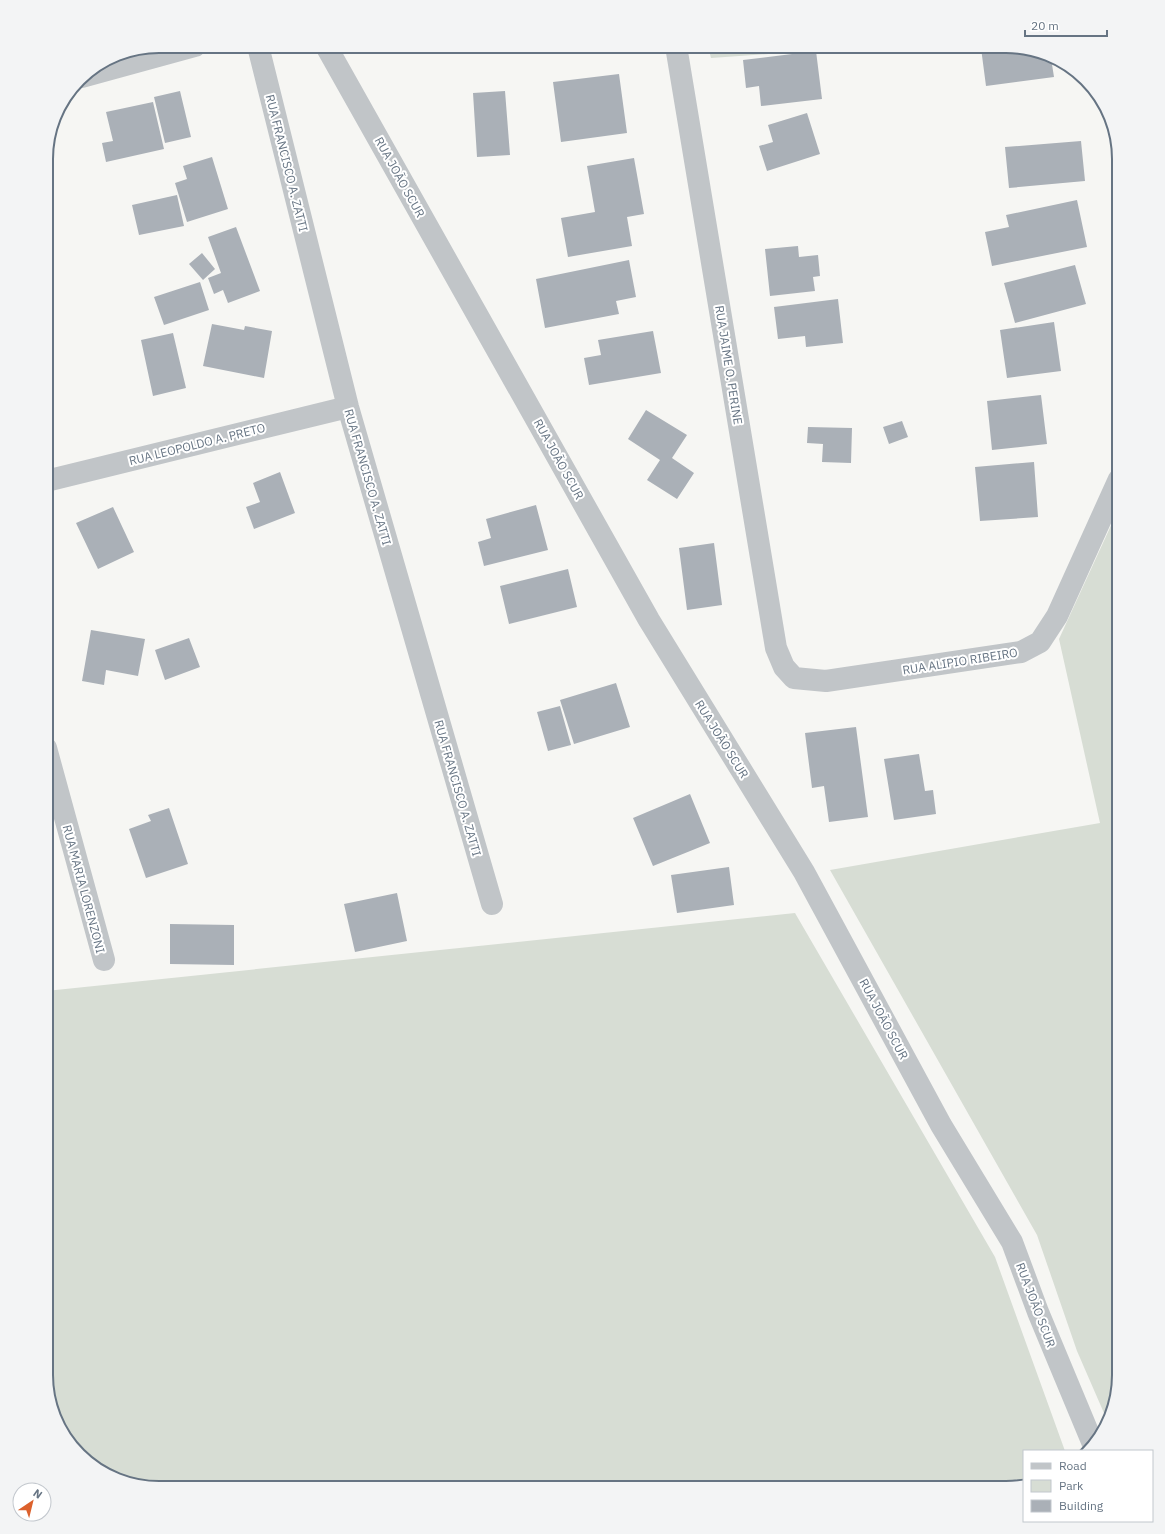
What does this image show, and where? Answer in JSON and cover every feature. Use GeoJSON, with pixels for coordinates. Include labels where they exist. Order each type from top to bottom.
{"type":"FeatureCollection","features":[{"type":"Feature","properties":{"kind":"street"},"geometry":{"type":"LineString","coordinates":[[97,73],[169,53]]}},
{"type":"Feature","properties":{"kind":"street","name":"RUA FRANCISCO A. ZATTI"},"geometry":{"type":"LineString","coordinates":[[260,53],[348,407],[492,904]]}},
{"type":"Feature","properties":{"kind":"street","name":"RUA JOÃO SCUR"},"geometry":{"type":"LineString","coordinates":[[330,53],[649,620],[804,872],[941,1125],[1012,1242],[1038,1312],[1090,1440]]}},
{"type":"Feature","properties":{"kind":"street","name":"RUA JAIME O. PERINE"},"geometry":{"type":"LineString","coordinates":[[677,53],[776,648],[784,667],[794,678]]}},
{"type":"Feature","properties":{"kind":"street","name":"RUA LEOPOLDO A. PRETO"},"geometry":{"type":"LineString","coordinates":[[53,479],[348,407]]}},
{"type":"Feature","properties":{"kind":"street","name":"RUA ALIPIO RIBEIRO"},"geometry":{"type":"LineString","coordinates":[[794,678],[826,681],[1014,654],[1040,642],[1057,616],[1112,494]]}},
{"type":"Feature","properties":{"kind":"street","name":"RUA MARIA LORENZONI"},"geometry":{"type":"LineString","coordinates":[[53,774],[104,960]]}},
{"type":"Feature","properties":{"kind":"green space"},"geometry":{"type":"Polygon","coordinates":[[[710,53],[781,53],[711,58],[710,53]]]}},
{"type":"Feature","properties":{"kind":"green space"},"geometry":{"type":"Polygon","coordinates":[[[1112,523],[1112,1375],[1111,1389],[1105,1414],[1077,1351],[1037,1235],[830,870],[1100,823],[1059,639],[1112,523]]]}},
{"type":"Feature","properties":{"kind":"green space"},"geometry":{"type":"Polygon","coordinates":[[[795,913],[995,1257],[1065,1450],[1023,1450],[1023,1480],[1006,1481],[159,1481],[145,1480],[118,1473],[94,1459],[79,1445],[67,1428],[61,1416],[54,1389],[53,990],[795,913]]]}},
{"type":"Feature","properties":{"kind":"building"},"geometry":{"type":"Polygon","coordinates":[[[800,53],[816,53],[822,99],[761,106],[759,86],[746,88],[743,60],[800,53]]]}},
{"type":"Feature","properties":{"kind":"building"},"geometry":{"type":"Polygon","coordinates":[[[982,53],[1013,53],[1027,55],[1052,63],[1054,77],[986,86],[982,53]]]}},
{"type":"Feature","properties":{"kind":"building"},"geometry":{"type":"Polygon","coordinates":[[[619,74],[627,133],[561,142],[553,82],[619,74]]]}},
{"type":"Feature","properties":{"kind":"building"},"geometry":{"type":"Polygon","coordinates":[[[180,91],[191,137],[165,143],[154,97],[180,91]]]}},
{"type":"Feature","properties":{"kind":"building"},"geometry":{"type":"Polygon","coordinates":[[[505,91],[510,155],[477,157],[473,93],[505,91]]]}},
{"type":"Feature","properties":{"kind":"building"},"geometry":{"type":"Polygon","coordinates":[[[153,102],[164,149],[106,162],[102,143],[113,141],[106,112],[153,102]]]}},
{"type":"Feature","properties":{"kind":"building"},"geometry":{"type":"Polygon","coordinates":[[[807,113],[820,154],[767,171],[759,146],[773,142],[768,125],[807,113]]]}},
{"type":"Feature","properties":{"kind":"building"},"geometry":{"type":"Polygon","coordinates":[[[1081,141],[1085,181],[1009,188],[1005,147],[1081,141]]]}},
{"type":"Feature","properties":{"kind":"building"},"geometry":{"type":"Polygon","coordinates":[[[212,157],[228,209],[187,222],[175,183],[187,179],[183,166],[212,157]]]}},
{"type":"Feature","properties":{"kind":"building"},"geometry":{"type":"Polygon","coordinates":[[[634,158],[644,214],[627,217],[632,246],[568,257],[561,218],[595,212],[587,166],[634,158]]]}},
{"type":"Feature","properties":{"kind":"building"},"geometry":{"type":"Polygon","coordinates":[[[177,195],[184,226],[139,235],[132,205],[177,195]]]}},
{"type":"Feature","properties":{"kind":"building"},"geometry":{"type":"Polygon","coordinates":[[[1077,200],[1087,247],[992,266],[985,232],[1009,227],[1006,215],[1077,200]]]}},
{"type":"Feature","properties":{"kind":"building"},"geometry":{"type":"Polygon","coordinates":[[[236,227],[260,291],[228,303],[223,290],[214,294],[208,278],[221,273],[208,237],[236,227]]]}},
{"type":"Feature","properties":{"kind":"building"},"geometry":{"type":"Polygon","coordinates":[[[798,246],[799,257],[818,255],[820,276],[813,277],[815,291],[770,296],[765,249],[798,246]]]}},
{"type":"Feature","properties":{"kind":"building"},"geometry":{"type":"Polygon","coordinates":[[[202,253],[215,269],[203,280],[189,264],[202,253]]]}},
{"type":"Feature","properties":{"kind":"building"},"geometry":{"type":"Polygon","coordinates":[[[629,260],[636,297],[616,301],[619,314],[545,328],[536,279],[629,260]]]}},
{"type":"Feature","properties":{"kind":"building"},"geometry":{"type":"Polygon","coordinates":[[[1075,265],[1086,304],[1015,323],[1004,283],[1075,265]]]}},
{"type":"Feature","properties":{"kind":"building"},"geometry":{"type":"Polygon","coordinates":[[[200,282],[209,310],[164,325],[154,297],[200,282]]]}},
{"type":"Feature","properties":{"kind":"building"},"geometry":{"type":"Polygon","coordinates":[[[838,299],[843,343],[806,347],[805,336],[778,339],[774,307],[838,299]]]}},
{"type":"Feature","properties":{"kind":"building"},"geometry":{"type":"Polygon","coordinates":[[[1054,322],[1061,371],[1007,378],[1000,330],[1054,322]]]}},
{"type":"Feature","properties":{"kind":"building"},"geometry":{"type":"Polygon","coordinates":[[[212,324],[244,330],[245,326],[272,331],[264,378],[203,366],[212,324]]]}},
{"type":"Feature","properties":{"kind":"building"},"geometry":{"type":"Polygon","coordinates":[[[653,331],[661,373],[589,385],[584,358],[601,355],[598,340],[653,331]]]}},
{"type":"Feature","properties":{"kind":"building"},"geometry":{"type":"Polygon","coordinates":[[[173,333],[186,388],[153,396],[141,340],[173,333]]]}},
{"type":"Feature","properties":{"kind":"building"},"geometry":{"type":"Polygon","coordinates":[[[1041,395],[1047,444],[992,450],[987,401],[1041,395]]]}},
{"type":"Feature","properties":{"kind":"building"},"geometry":{"type":"Polygon","coordinates":[[[646,410],[687,435],[672,458],[694,473],[677,499],[647,480],[660,460],[628,439],[646,410]]]}},
{"type":"Feature","properties":{"kind":"building"},"geometry":{"type":"Polygon","coordinates":[[[902,421],[908,437],[889,444],[883,427],[902,421]]]}},
{"type":"Feature","properties":{"kind":"building"},"geometry":{"type":"Polygon","coordinates":[[[808,427],[852,428],[851,463],[822,462],[823,444],[807,443],[808,427]]]}},
{"type":"Feature","properties":{"kind":"building"},"geometry":{"type":"Polygon","coordinates":[[[1034,462],[1038,517],[980,521],[975,467],[1034,462]]]}},
{"type":"Feature","properties":{"kind":"building"},"geometry":{"type":"Polygon","coordinates":[[[280,472],[295,513],[254,529],[246,507],[260,502],[253,483],[280,472]]]}},
{"type":"Feature","properties":{"kind":"building"},"geometry":{"type":"Polygon","coordinates":[[[536,505],[548,550],[484,566],[478,542],[491,538],[486,519],[536,505]]]}},
{"type":"Feature","properties":{"kind":"building"},"geometry":{"type":"Polygon","coordinates":[[[113,507],[134,552],[98,569],[76,523],[113,507]]]}},
{"type":"Feature","properties":{"kind":"building"},"geometry":{"type":"Polygon","coordinates":[[[714,543],[722,605],[687,610],[679,548],[714,543]]]}},
{"type":"Feature","properties":{"kind":"building"},"geometry":{"type":"Polygon","coordinates":[[[568,569],[577,607],[509,624],[500,586],[568,569]]]}},
{"type":"Feature","properties":{"kind":"building"},"geometry":{"type":"Polygon","coordinates":[[[91,630],[145,639],[138,676],[106,670],[104,685],[82,681],[91,630]]]}},
{"type":"Feature","properties":{"kind":"building"},"geometry":{"type":"Polygon","coordinates":[[[189,638],[200,667],[165,680],[155,650],[189,638]]]}},
{"type":"Feature","properties":{"kind":"building"},"geometry":{"type":"Polygon","coordinates":[[[616,683],[630,727],[574,744],[560,700],[616,683]]]}},
{"type":"Feature","properties":{"kind":"building"},"geometry":{"type":"Polygon","coordinates":[[[560,706],[571,745],[548,751],[537,712],[560,706]]]}},
{"type":"Feature","properties":{"kind":"building"},"geometry":{"type":"Polygon","coordinates":[[[856,727],[868,817],[829,822],[824,786],[812,788],[805,733],[856,727]]]}},
{"type":"Feature","properties":{"kind":"building"},"geometry":{"type":"Polygon","coordinates":[[[919,754],[925,791],[933,790],[936,814],[894,820],[884,759],[919,754]]]}},
{"type":"Feature","properties":{"kind":"building"},"geometry":{"type":"Polygon","coordinates":[[[690,794],[710,843],[653,866],[633,818],[690,794]]]}},
{"type":"Feature","properties":{"kind":"building"},"geometry":{"type":"Polygon","coordinates":[[[169,808],[188,864],[146,878],[129,829],[151,821],[148,815],[169,808]]]}},
{"type":"Feature","properties":{"kind":"building"},"geometry":{"type":"Polygon","coordinates":[[[729,867],[734,905],[677,913],[671,875],[729,867]]]}},
{"type":"Feature","properties":{"kind":"building"},"geometry":{"type":"Polygon","coordinates":[[[397,893],[407,941],[355,952],[344,904],[397,893]]]}},
{"type":"Feature","properties":{"kind":"building"},"geometry":{"type":"Polygon","coordinates":[[[170,924],[234,925],[234,965],[170,964],[170,924]]]}}]}
